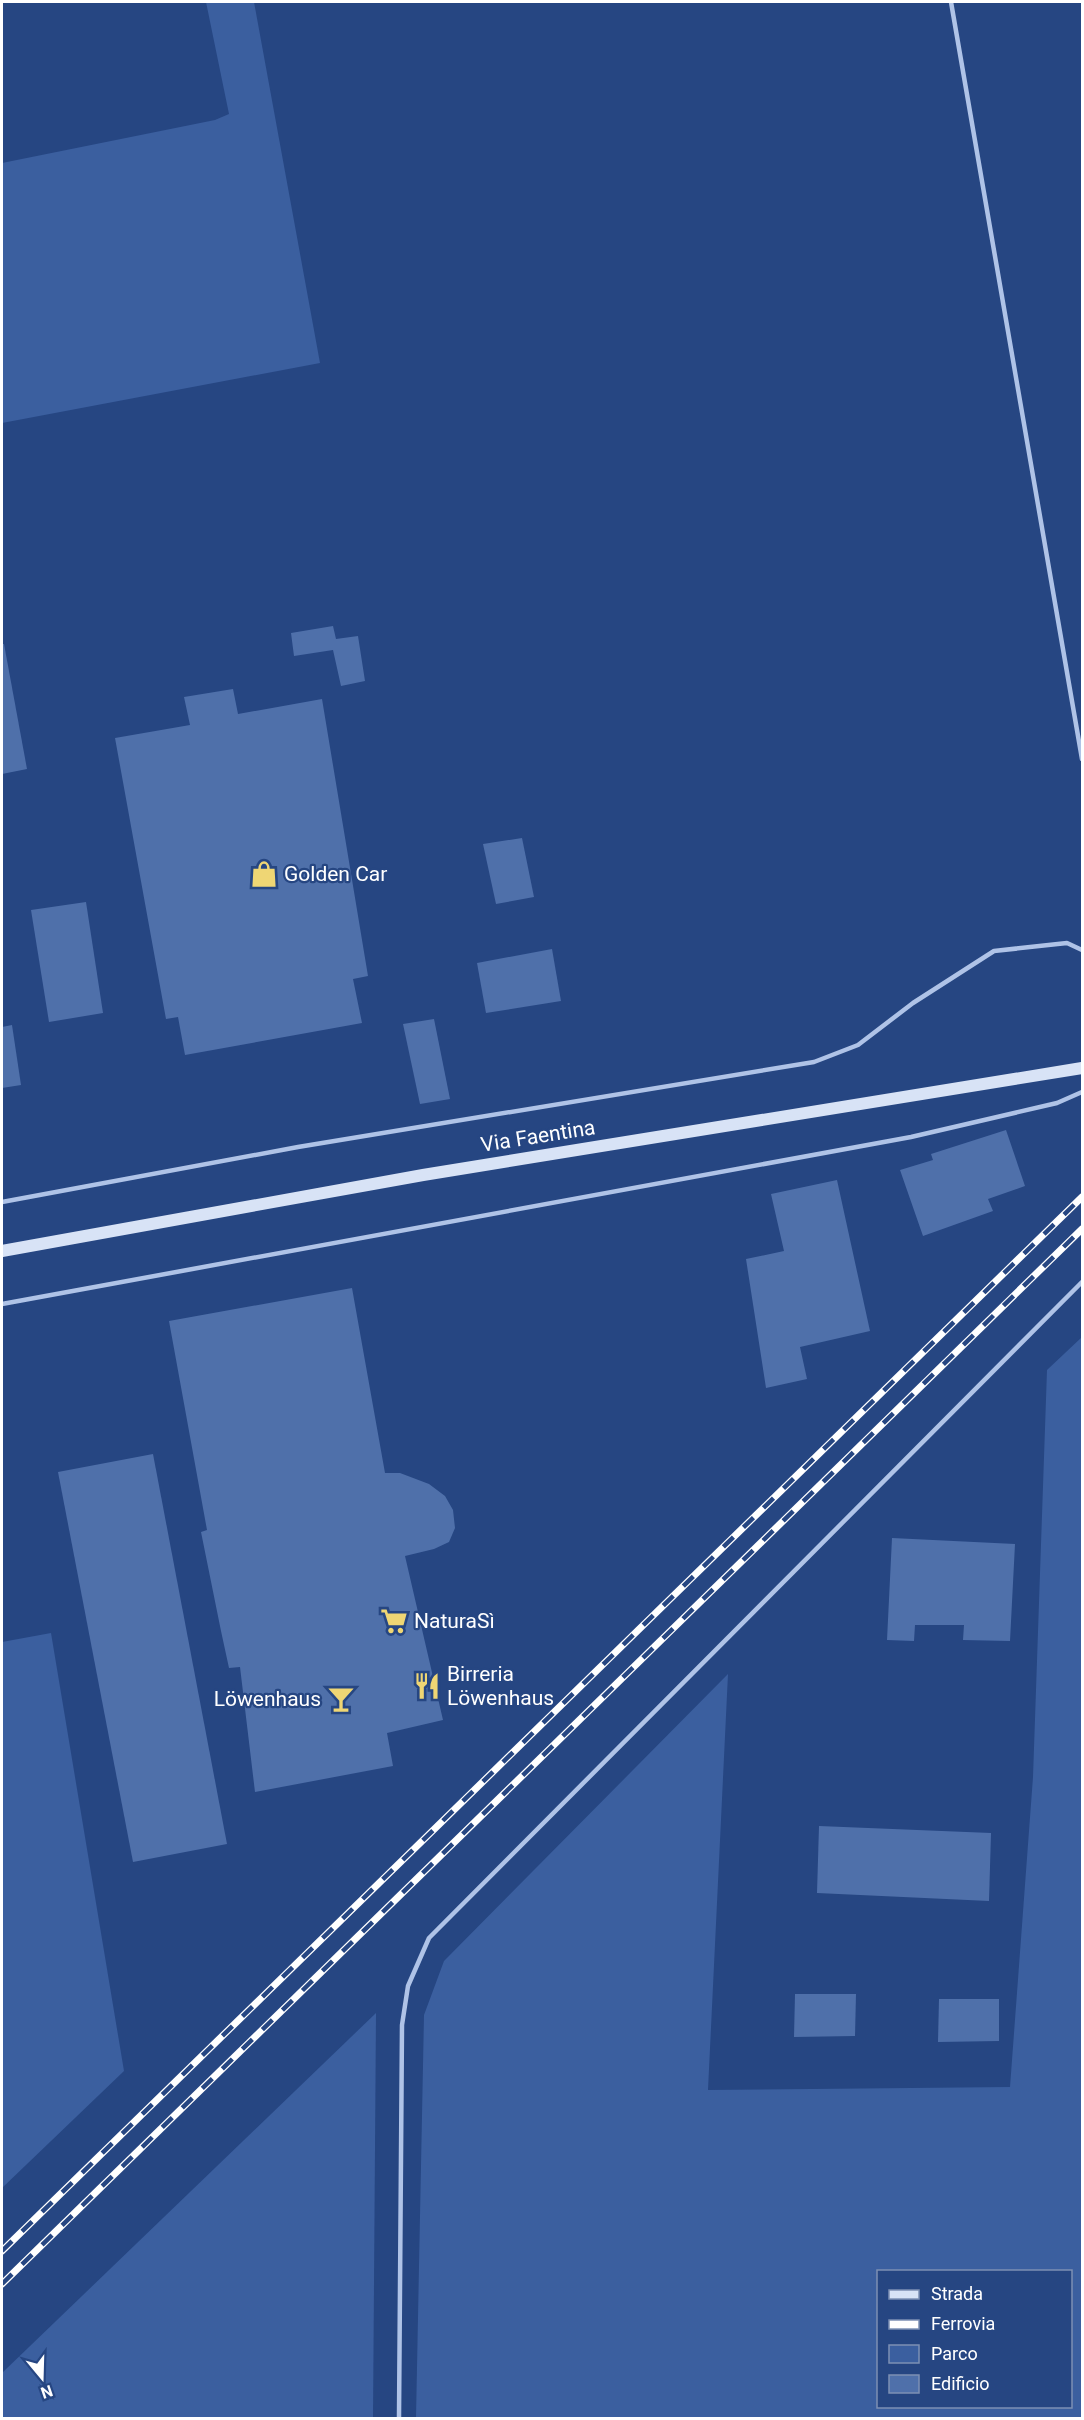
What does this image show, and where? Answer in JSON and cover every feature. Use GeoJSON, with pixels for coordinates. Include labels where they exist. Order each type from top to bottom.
{"type":"FeatureCollection","features":[{"type":"Feature","properties":{"kind":"main road","name":"Via Faentina"},"geometry":{"type":"LineString","coordinates":[[2,1251],[423,1175],[1083,1068]]}},
{"type":"Feature","properties":{"kind":"lane"},"geometry":{"type":"LineString","coordinates":[[951,2],[1083,759]]}},
{"type":"Feature","properties":{"kind":"lane"},"geometry":{"type":"LineString","coordinates":[[2,1202],[298,1147],[814,1062],[858,1046],[913,1003],[994,951],[1068,943],[1083,950]]}},
{"type":"Feature","properties":{"kind":"lane"},"geometry":{"type":"LineString","coordinates":[[2,1304],[911,1137],[1057,1103],[1083,1092]]}},
{"type":"Feature","properties":{"kind":"lane"},"geometry":{"type":"LineString","coordinates":[[399,2418],[402,2025],[408,1986],[429,1938],[1083,1282]]}},
{"type":"Feature","properties":{"kind":"green space"},"geometry":{"type":"Polygon","coordinates":[[[206,2],[254,2],[320,363],[2,423],[2,163],[215,120],[229,114],[206,2]]]}},
{"type":"Feature","properties":{"kind":"green space"},"geometry":{"type":"Polygon","coordinates":[[[1082,1337],[1082,2418],[416,2418],[424,2015],[444,1961],[728,1674],[708,2090],[1010,2087],[1033,1777],[1047,1370],[1082,1337]]]}},
{"type":"Feature","properties":{"kind":"green space"},"geometry":{"type":"Polygon","coordinates":[[[51,1633],[124,2071],[2,2188],[2,1642],[51,1633]]]}},
{"type":"Feature","properties":{"kind":"green space"},"geometry":{"type":"Polygon","coordinates":[[[376,2013],[373,2418],[2,2418],[2,2373],[376,2013]]]}},
{"type":"Feature","properties":{"kind":"building"},"geometry":{"type":"Polygon","coordinates":[[[333,626],[336,639],[358,636],[365,681],[341,686],[333,650],[294,656],[291,633],[333,626]]]}},
{"type":"Feature","properties":{"kind":"building"},"geometry":{"type":"Polygon","coordinates":[[[2,644],[4,644],[27,769],[2,774],[2,644]]]}},
{"type":"Feature","properties":{"kind":"building"},"geometry":{"type":"Polygon","coordinates":[[[233,689],[238,714],[322,699],[368,976],[353,979],[362,1023],[185,1055],[178,1017],[166,1019],[115,738],[190,725],[184,697],[233,689]]]}},
{"type":"Feature","properties":{"kind":"building"},"geometry":{"type":"Polygon","coordinates":[[[522,838],[534,897],[496,904],[483,844],[522,838]]]}},
{"type":"Feature","properties":{"kind":"building"},"geometry":{"type":"Polygon","coordinates":[[[86,902],[103,1013],[49,1022],[31,910],[86,902]]]}},
{"type":"Feature","properties":{"kind":"building"},"geometry":{"type":"Polygon","coordinates":[[[552,949],[561,1001],[486,1013],[477,963],[552,949]]]}},
{"type":"Feature","properties":{"kind":"building"},"geometry":{"type":"Polygon","coordinates":[[[434,1019],[450,1099],[420,1104],[403,1024],[434,1019]]]}},
{"type":"Feature","properties":{"kind":"building"},"geometry":{"type":"Polygon","coordinates":[[[12,1025],[21,1085],[2,1088],[2,1027],[12,1025]]]}},
{"type":"Feature","properties":{"kind":"building"},"geometry":{"type":"Polygon","coordinates":[[[1006,1130],[1025,1186],[988,1199],[993,1211],[923,1236],[900,1170],[933,1160],[931,1154],[1006,1130]]]}},
{"type":"Feature","properties":{"kind":"building"},"geometry":{"type":"Polygon","coordinates":[[[837,1180],[870,1331],[800,1347],[807,1379],[766,1388],[746,1259],[784,1251],[771,1194],[837,1180]]]}},
{"type":"Feature","properties":{"kind":"building"},"geometry":{"type":"Polygon","coordinates":[[[352,1288],[385,1473],[400,1473],[429,1484],[445,1496],[453,1510],[455,1528],[449,1542],[434,1549],[405,1556],[443,1720],[387,1733],[393,1766],[255,1792],[240,1667],[229,1668],[221,1631],[201,1532],[207,1530],[169,1321],[352,1288]]]}},
{"type":"Feature","properties":{"kind":"building"},"geometry":{"type":"Polygon","coordinates":[[[153,1454],[227,1844],[133,1862],[58,1472],[153,1454]]]}},
{"type":"Feature","properties":{"kind":"building"},"geometry":{"type":"Polygon","coordinates":[[[892,1538],[1015,1544],[1010,1641],[963,1640],[964,1625],[915,1625],[914,1641],[887,1640],[892,1538]]]}},
{"type":"Feature","properties":{"kind":"building"},"geometry":{"type":"Polygon","coordinates":[[[819,1826],[991,1833],[989,1901],[817,1893],[819,1826]]]}},
{"type":"Feature","properties":{"kind":"building"},"geometry":{"type":"Polygon","coordinates":[[[795,1994],[856,1994],[855,2036],[794,2037],[795,1994]]]}},
{"type":"Feature","properties":{"kind":"building"},"geometry":{"type":"Polygon","coordinates":[[[939,1999],[999,1999],[999,2041],[938,2042],[939,1999]]]}},
{"type":"Feature","properties":{"kind":"railway"},"geometry":{"type":"LineString","coordinates":[[2,2251],[1082,1197]]}},
{"type":"Feature","properties":{"kind":"railway"},"geometry":{"type":"LineString","coordinates":[[2,2284],[1082,1229]]}},
{"type":"Feature","properties":{"kind":"place","name":"Golden Car"},"geometry":{"type":"Point","coordinates":[264,874]}},
{"type":"Feature","properties":{"kind":"place","name":"NaturaSì"},"geometry":{"type":"Point","coordinates":[394,1621]}},
{"type":"Feature","properties":{"kind":"place","name":"Birreria Löwenhaus"},"geometry":{"type":"Point","coordinates":[427,1686]}},
{"type":"Feature","properties":{"kind":"place","name":"Löwenhaus"},"geometry":{"type":"Point","coordinates":[341,1699]}}]}
